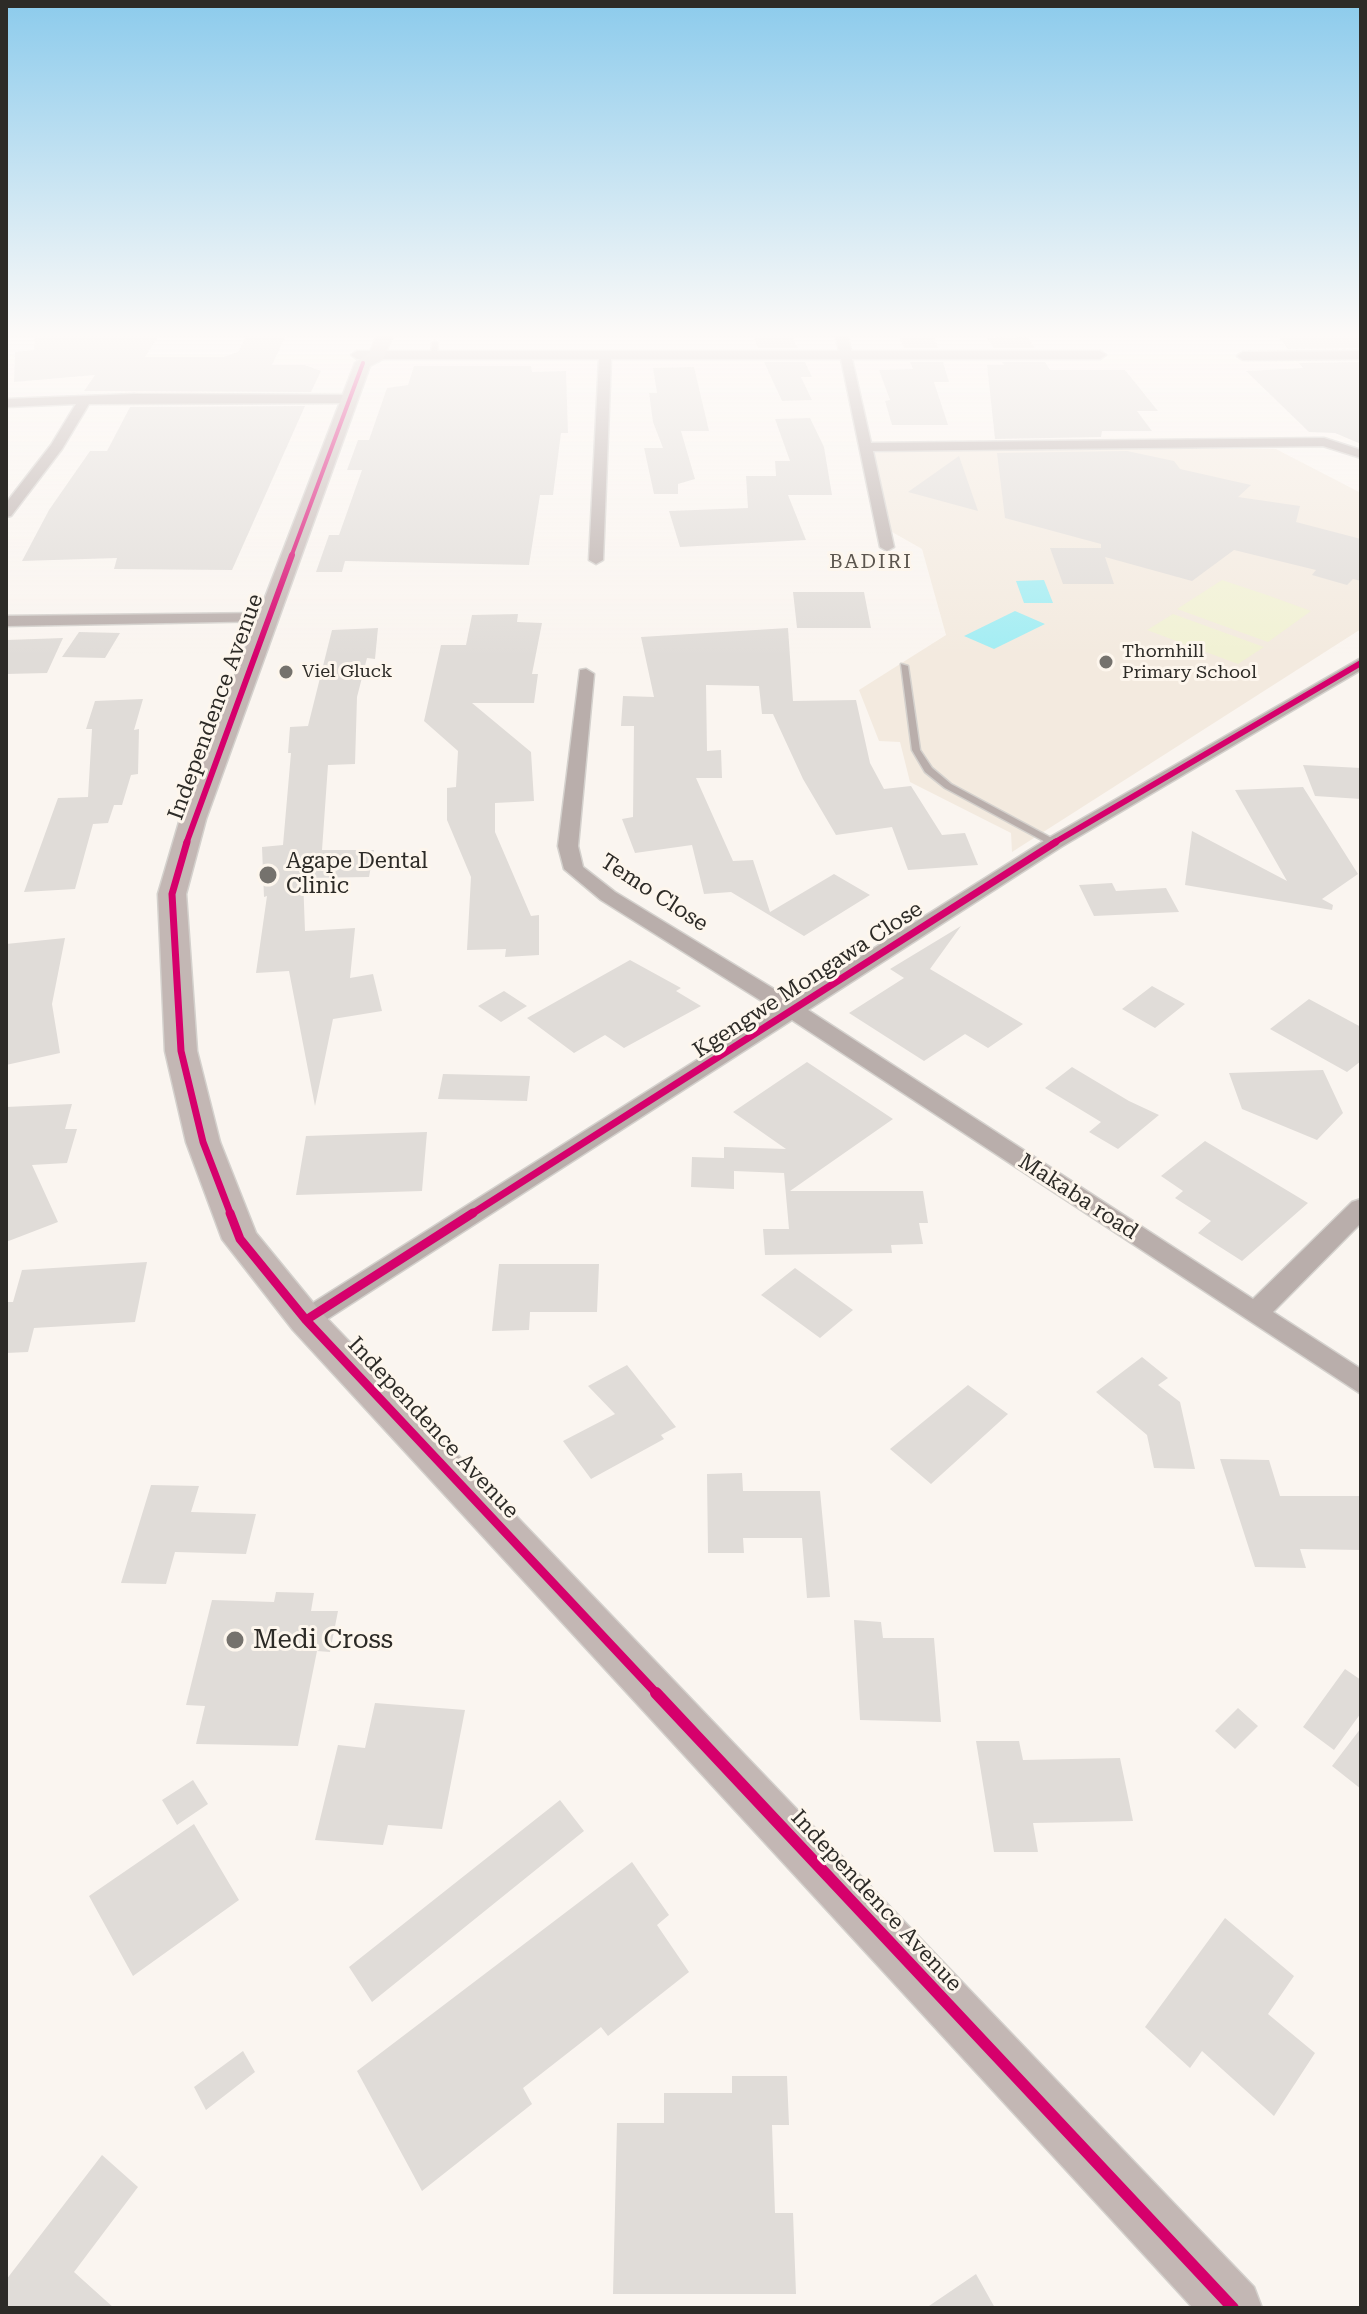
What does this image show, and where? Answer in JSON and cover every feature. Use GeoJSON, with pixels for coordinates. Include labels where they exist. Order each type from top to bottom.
{"type":"FeatureCollection","features":[{"type":"Feature","properties":{"kind":"street"},"geometry":{"type":"LineString","coordinates":[[6,513],[60,441]]}},
{"type":"Feature","properties":{"kind":"street","name":"Independence Avenue"},"geometry":{"type":"LineString","coordinates":[[335,441],[193,819],[172,894],[181,1051],[203,1142],[240,1239],[306,1320],[1233,2308]]}},
{"type":"Feature","properties":{"kind":"street"},"geometry":{"type":"LineString","coordinates":[[596,560],[601,441]]}},
{"type":"Feature","properties":{"kind":"street"},"geometry":{"type":"LineString","coordinates":[[865,441],[887,547]]}},
{"type":"Feature","properties":{"kind":"street"},"geometry":{"type":"LineString","coordinates":[[866,447],[1340,444],[1361,454]]}},
{"type":"Feature","properties":{"kind":"street"},"geometry":{"type":"LineString","coordinates":[[6,621],[266,618]]}},
{"type":"Feature","properties":{"kind":"street","name":"Kgengwe Mongawa Close"},"geometry":{"type":"LineString","coordinates":[[306,1320],[1054,843],[1361,663]]}},
{"type":"Feature","properties":{"kind":"street","name":"Temo Close"},"geometry":{"type":"LineString","coordinates":[[586,674],[568,846],[574,869],[608,896],[794,1011]]}},
{"type":"Feature","properties":{"kind":"street","name":"Makaba road"},"geometry":{"type":"LineString","coordinates":[[794,1011],[1361,1383]]}},
{"type":"Feature","properties":{"kind":"street"},"geometry":{"type":"LineString","coordinates":[[1255,1313],[1361,1208]]}},
{"type":"Feature","properties":{"kind":"lane"},"geometry":{"type":"LineString","coordinates":[[904,666],[916,750],[928,770],[948,786],[1054,843]]}},
{"type":"Feature","properties":{"kind":"shaded area","name":"Thornhill Primary School"},"geometry":{"type":"Polygon","coordinates":[[[1183,441],[1198,449],[1276,449],[1361,493],[1361,629],[1012,852],[1011,833],[910,782],[900,742],[879,741],[859,690],[946,635],[922,549],[878,524],[861,453],[1183,441]]]}},
{"type":"Feature","properties":{"kind":"green space"},"geometry":{"type":"Polygon","coordinates":[[[1222,580],[1311,611],[1268,642],[1177,609],[1222,580]]]}},
{"type":"Feature","properties":{"kind":"green space"},"geometry":{"type":"Polygon","coordinates":[[[1173,614],[1264,647],[1238,664],[1147,630],[1173,614]]]}},
{"type":"Feature","properties":{"kind":"water"},"geometry":{"type":"Polygon","coordinates":[[[1044,580],[1053,603],[1024,603],[1016,581],[1044,580]]]}},
{"type":"Feature","properties":{"kind":"water"},"geometry":{"type":"Polygon","coordinates":[[[1015,611],[1045,624],[994,649],[964,636],[1015,611]]]}},
{"type":"Feature","properties":{"kind":"building"},"geometry":{"type":"Polygon","coordinates":[[[112,441],[289,441],[232,570],[114,569],[117,558],[22,561],[49,510],[90,451],[107,451],[112,441]]]}},
{"type":"Feature","properties":{"kind":"building"},"geometry":{"type":"Polygon","coordinates":[[[358,441],[560,441],[553,495],[540,495],[529,565],[345,561],[342,572],[316,572],[329,535],[339,535],[362,470],[347,470],[358,441]]]}},
{"type":"Feature","properties":{"kind":"building"},"geometry":{"type":"Polygon","coordinates":[[[660,441],[684,441],[695,479],[678,484],[678,494],[654,494],[644,448],[663,448],[660,441]]]}},
{"type":"Feature","properties":{"kind":"building"},"geometry":{"type":"Polygon","coordinates":[[[783,441],[821,441],[832,495],[788,495],[806,540],[680,547],[669,511],[748,508],[746,476],[776,476],[775,461],[790,461],[783,441]]]}},
{"type":"Feature","properties":{"kind":"building"},"geometry":{"type":"Polygon","coordinates":[[[1127,451],[1174,461],[1180,469],[1251,485],[1238,497],[1300,506],[1296,522],[1361,539],[1361,581],[1353,579],[1347,585],[1312,575],[1316,570],[1234,550],[1192,581],[1105,557],[1114,584],[1063,584],[1050,548],[1101,548],[1101,544],[1005,518],[997,453],[1127,451]]]}},
{"type":"Feature","properties":{"kind":"building"},"geometry":{"type":"Polygon","coordinates":[[[959,456],[978,511],[908,492],[959,456]]]}},
{"type":"Feature","properties":{"kind":"building"},"geometry":{"type":"Polygon","coordinates":[[[793,592],[864,592],[871,628],[797,628],[793,592]]]}},
{"type":"Feature","properties":{"kind":"building"},"geometry":{"type":"Polygon","coordinates":[[[518,614],[517,622],[542,623],[532,674],[538,674],[534,703],[472,703],[531,752],[534,801],[495,803],[495,832],[531,916],[539,915],[539,955],[505,957],[506,949],[467,950],[471,877],[447,820],[447,788],[456,787],[458,751],[424,721],[441,645],[466,645],[472,615],[518,614]]]}},
{"type":"Feature","properties":{"kind":"building"},"geometry":{"type":"Polygon","coordinates":[[[378,628],[375,659],[367,658],[357,697],[355,764],[328,765],[322,850],[374,850],[369,877],[303,878],[305,931],[355,928],[350,978],[373,974],[382,1011],[333,1019],[315,1106],[289,971],[256,973],[267,896],[264,897],[262,847],[283,845],[291,753],[288,753],[290,727],[308,726],[332,630],[378,628]]]}},
{"type":"Feature","properties":{"kind":"building"},"geometry":{"type":"Polygon","coordinates":[[[788,628],[793,701],[856,700],[870,763],[884,789],[911,786],[942,835],[965,833],[978,865],[908,870],[892,827],[836,835],[803,779],[773,714],[762,714],[759,686],[706,685],[707,751],[721,750],[722,778],[696,778],[733,861],[753,860],[770,912],[834,874],[870,895],[804,936],[731,892],[704,894],[692,845],[635,853],[622,819],[633,817],[634,726],[621,726],[623,696],[654,697],[641,637],[788,628]]]}},
{"type":"Feature","properties":{"kind":"building"},"geometry":{"type":"Polygon","coordinates":[[[79,632],[120,633],[105,658],[62,657],[79,632]]]}},
{"type":"Feature","properties":{"kind":"building"},"geometry":{"type":"Polygon","coordinates":[[[63,638],[47,673],[6,674],[6,640],[63,638]]]}},
{"type":"Feature","properties":{"kind":"building"},"geometry":{"type":"Polygon","coordinates":[[[143,699],[134,730],[139,729],[138,774],[131,775],[122,805],[114,805],[108,823],[93,824],[75,889],[24,892],[58,798],[88,797],[92,729],[86,729],[95,701],[143,699]]]}},
{"type":"Feature","properties":{"kind":"building"},"geometry":{"type":"Polygon","coordinates":[[[1303,765],[1361,768],[1361,799],[1315,796],[1303,765]]]}},
{"type":"Feature","properties":{"kind":"building"},"geometry":{"type":"Polygon","coordinates":[[[1303,787],[1358,874],[1322,899],[1333,905],[1332,910],[1185,885],[1192,831],[1287,881],[1235,790],[1303,787]]]}},
{"type":"Feature","properties":{"kind":"building"},"geometry":{"type":"Polygon","coordinates":[[[1112,883],[1116,891],[1166,888],[1179,912],[1094,916],[1079,885],[1112,883]]]}},
{"type":"Feature","properties":{"kind":"building"},"geometry":{"type":"Polygon","coordinates":[[[961,926],[930,969],[1023,1024],[988,1048],[965,1034],[924,1061],[849,1013],[904,978],[890,969],[961,926]]]}},
{"type":"Feature","properties":{"kind":"building"},"geometry":{"type":"Polygon","coordinates":[[[65,938],[52,1004],[60,1053],[6,1065],[6,944],[65,938]]]}},
{"type":"Feature","properties":{"kind":"building"},"geometry":{"type":"Polygon","coordinates":[[[630,960],[681,988],[676,991],[701,1006],[624,1048],[605,1035],[574,1053],[527,1018],[630,960]]]}},
{"type":"Feature","properties":{"kind":"building"},"geometry":{"type":"Polygon","coordinates":[[[1152,986],[1185,1004],[1155,1028],[1122,1009],[1152,986]]]}},
{"type":"Feature","properties":{"kind":"building"},"geometry":{"type":"Polygon","coordinates":[[[504,991],[527,1006],[501,1022],[478,1006],[504,991]]]}},
{"type":"Feature","properties":{"kind":"building"},"geometry":{"type":"Polygon","coordinates":[[[1309,999],[1361,1027],[1361,1061],[1347,1072],[1270,1029],[1309,999]]]}},
{"type":"Feature","properties":{"kind":"building"},"geometry":{"type":"Polygon","coordinates":[[[807,1062],[893,1119],[790,1191],[923,1191],[928,1223],[919,1223],[923,1244],[891,1245],[892,1253],[765,1255],[763,1229],[789,1229],[784,1173],[734,1171],[734,1189],[691,1187],[692,1157],[724,1158],[724,1147],[786,1149],[733,1112],[807,1062]]]}},
{"type":"Feature","properties":{"kind":"building"},"geometry":{"type":"Polygon","coordinates":[[[1072,1067],[1159,1115],[1118,1149],[1089,1132],[1101,1122],[1045,1088],[1072,1067]]]}},
{"type":"Feature","properties":{"kind":"building"},"geometry":{"type":"Polygon","coordinates":[[[1323,1070],[1343,1113],[1317,1140],[1242,1109],[1229,1073],[1323,1070]]]}},
{"type":"Feature","properties":{"kind":"building"},"geometry":{"type":"Polygon","coordinates":[[[443,1074],[530,1076],[527,1101],[438,1099],[443,1074]]]}},
{"type":"Feature","properties":{"kind":"building"},"geometry":{"type":"Polygon","coordinates":[[[72,1104],[65,1129],[77,1129],[67,1163],[32,1165],[58,1222],[6,1242],[6,1107],[72,1104]]]}},
{"type":"Feature","properties":{"kind":"building"},"geometry":{"type":"Polygon","coordinates":[[[427,1132],[422,1191],[296,1195],[306,1136],[427,1132]]]}},
{"type":"Feature","properties":{"kind":"building"},"geometry":{"type":"Polygon","coordinates":[[[1205,1141],[1308,1203],[1242,1261],[1198,1233],[1211,1221],[1175,1198],[1183,1191],[1161,1176],[1205,1141]]]}},
{"type":"Feature","properties":{"kind":"building"},"geometry":{"type":"Polygon","coordinates":[[[147,1262],[135,1322],[34,1328],[28,1352],[6,1353],[6,1302],[13,1302],[22,1270],[147,1262]]]}},
{"type":"Feature","properties":{"kind":"building"},"geometry":{"type":"Polygon","coordinates":[[[499,1264],[599,1264],[597,1312],[530,1312],[529,1330],[492,1331],[499,1264]]]}},
{"type":"Feature","properties":{"kind":"building"},"geometry":{"type":"Polygon","coordinates":[[[795,1268],[853,1310],[820,1338],[761,1295],[795,1268]]]}},
{"type":"Feature","properties":{"kind":"building"},"geometry":{"type":"Polygon","coordinates":[[[1142,1357],[1168,1378],[1158,1385],[1180,1402],[1195,1469],[1154,1468],[1147,1435],[1096,1392],[1142,1357]]]}},
{"type":"Feature","properties":{"kind":"building"},"geometry":{"type":"Polygon","coordinates":[[[627,1365],[676,1427],[661,1435],[664,1439],[591,1479],[563,1441],[615,1414],[588,1386],[627,1365]]]}},
{"type":"Feature","properties":{"kind":"building"},"geometry":{"type":"Polygon","coordinates":[[[968,1385],[1008,1414],[931,1484],[890,1449],[968,1385]]]}},
{"type":"Feature","properties":{"kind":"building"},"geometry":{"type":"Polygon","coordinates":[[[1220,1459],[1269,1460],[1280,1496],[1361,1496],[1361,1550],[1300,1549],[1306,1568],[1255,1567],[1220,1459]]]}},
{"type":"Feature","properties":{"kind":"building"},"geometry":{"type":"Polygon","coordinates":[[[742,1473],[743,1491],[820,1491],[830,1597],[807,1598],[802,1538],[743,1538],[744,1553],[708,1553],[707,1474],[742,1473]]]}},
{"type":"Feature","properties":{"kind":"building"},"geometry":{"type":"Polygon","coordinates":[[[151,1485],[199,1486],[191,1512],[256,1514],[246,1554],[175,1552],[166,1584],[121,1583],[151,1485]]]}},
{"type":"Feature","properties":{"kind":"building"},"geometry":{"type":"Polygon","coordinates":[[[276,1592],[314,1593],[311,1611],[338,1611],[330,1652],[317,1651],[298,1746],[196,1744],[205,1706],[186,1705],[212,1600],[274,1602],[276,1592]]]}},
{"type":"Feature","properties":{"kind":"building"},"geometry":{"type":"Polygon","coordinates":[[[854,1620],[881,1622],[883,1638],[934,1638],[941,1722],[860,1720],[854,1620]]]}},
{"type":"Feature","properties":{"kind":"building"},"geometry":{"type":"Polygon","coordinates":[[[1345,1669],[1361,1680],[1361,1713],[1334,1750],[1303,1727],[1345,1669]]]}},
{"type":"Feature","properties":{"kind":"building"},"geometry":{"type":"Polygon","coordinates":[[[375,1703],[465,1710],[442,1829],[388,1825],[383,1845],[315,1840],[338,1745],[365,1748],[375,1703]]]}},
{"type":"Feature","properties":{"kind":"building"},"geometry":{"type":"Polygon","coordinates":[[[1238,1708],[1258,1726],[1235,1749],[1215,1731],[1238,1708]]]}},
{"type":"Feature","properties":{"kind":"building"},"geometry":{"type":"Polygon","coordinates":[[[1361,1728],[1361,1789],[1332,1766],[1361,1728]]]}},
{"type":"Feature","properties":{"kind":"building"},"geometry":{"type":"Polygon","coordinates":[[[976,1741],[1019,1741],[1023,1760],[1120,1758],[1133,1821],[1033,1823],[1038,1852],[994,1852],[976,1741]]]}},
{"type":"Feature","properties":{"kind":"building"},"geometry":{"type":"Polygon","coordinates":[[[193,1780],[208,1804],[177,1825],[162,1800],[193,1780]]]}},
{"type":"Feature","properties":{"kind":"building"},"geometry":{"type":"Polygon","coordinates":[[[560,1800],[584,1831],[372,2002],[349,1967],[560,1800]]]}},
{"type":"Feature","properties":{"kind":"building"},"geometry":{"type":"Polygon","coordinates":[[[194,1824],[239,1900],[133,1976],[89,1896],[194,1824]]]}},
{"type":"Feature","properties":{"kind":"building"},"geometry":{"type":"Polygon","coordinates":[[[632,1862],[669,1915],[657,1925],[689,1972],[608,2036],[601,2027],[523,2088],[532,2104],[422,2191],[357,2071],[632,1862]]]}},
{"type":"Feature","properties":{"kind":"building"},"geometry":{"type":"Polygon","coordinates":[[[1225,1918],[1294,1976],[1268,2014],[1315,2053],[1274,2116],[1202,2051],[1190,2068],[1145,2027],[1225,1918]]]}},
{"type":"Feature","properties":{"kind":"building"},"geometry":{"type":"Polygon","coordinates":[[[243,2051],[255,2072],[206,2110],[194,2087],[243,2051]]]}},
{"type":"Feature","properties":{"kind":"building"},"geometry":{"type":"Polygon","coordinates":[[[732,2076],[787,2076],[789,2125],[772,2125],[775,2213],[793,2213],[796,2294],[613,2294],[617,2123],[664,2123],[664,2093],[732,2093],[732,2076]]]}},
{"type":"Feature","properties":{"kind":"building"},"geometry":{"type":"Polygon","coordinates":[[[102,2155],[138,2187],[74,2272],[114,2308],[6,2308],[6,2280],[102,2155]]]}},
{"type":"Feature","properties":{"kind":"building"},"geometry":{"type":"Polygon","coordinates":[[[976,2274],[995,2308],[926,2308],[976,2274]]]}},
{"type":"Feature","properties":{"kind":"cycle path"},"geometry":{"type":"LineString","coordinates":[[334,441],[193,819],[172,894],[181,1051],[203,1142],[240,1239],[306,1320],[1233,2308]]}},
{"type":"Feature","properties":{"kind":"cycle path"},"geometry":{"type":"LineString","coordinates":[[306,1320],[1054,843],[1361,663]]}},
{"type":"Feature","properties":{"kind":"place","name":"Thornhill Primary School"},"geometry":{"type":"Point","coordinates":[1106,662]}},
{"type":"Feature","properties":{"kind":"place","name":"Viel Gluck"},"geometry":{"type":"Point","coordinates":[286,672]}},
{"type":"Feature","properties":{"kind":"place","name":"Agape Dental Clinic"},"geometry":{"type":"Point","coordinates":[268,875]}},
{"type":"Feature","properties":{"kind":"place","name":"Medi Cross"},"geometry":{"type":"Point","coordinates":[235,1640]}},
{"type":"Feature","properties":{"kind":"district","name":"BADIRI"},"geometry":{"type":"Point","coordinates":[871,562]}}]}
